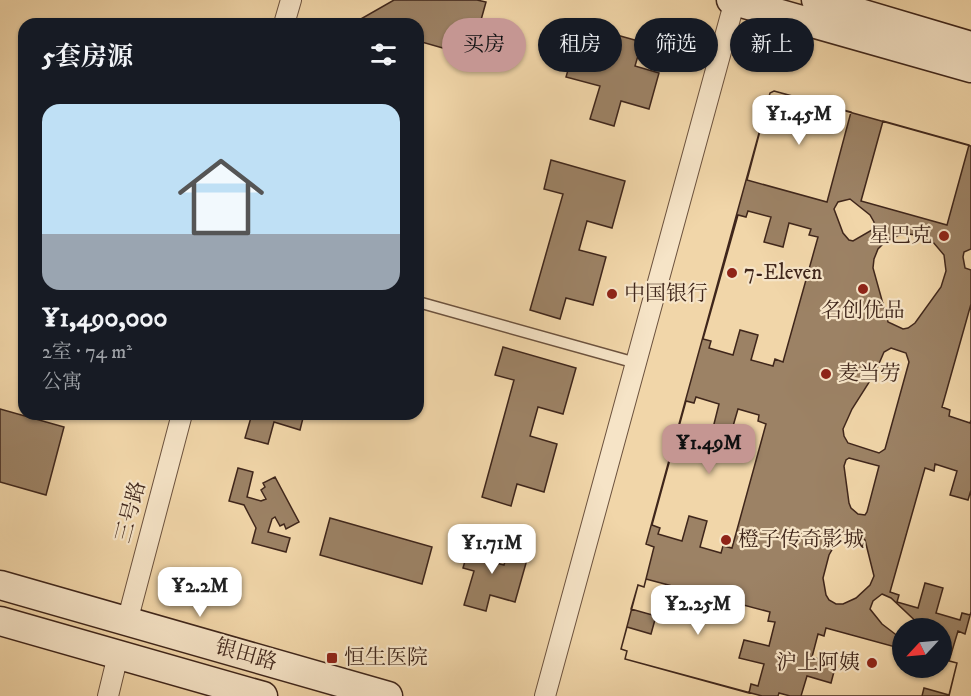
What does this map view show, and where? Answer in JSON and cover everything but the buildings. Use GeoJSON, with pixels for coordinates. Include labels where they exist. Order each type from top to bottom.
{"type":"FeatureCollection","features":[{"type":"Feature","properties":{"kind":"street"},"geometry":{"type":"LineString","coordinates":[[286,18],[291,0]]}},
{"type":"Feature","properties":{"kind":"street"},"geometry":{"type":"LineString","coordinates":[[545,696],[733,0],[971,68]]}},
{"type":"Feature","properties":{"kind":"street"},"geometry":{"type":"LineString","coordinates":[[816,0],[971,46]]}},
{"type":"Feature","properties":{"kind":"street","name":"三号路"},"geometry":{"type":"LineString","coordinates":[[127,622],[180,420]]}},
{"type":"Feature","properties":{"kind":"street","name":"银田路"},"geometry":{"type":"LineString","coordinates":[[0,585],[388,696]]}},
{"type":"Feature","properties":{"kind":"street","name":"银田路"},"geometry":{"type":"LineString","coordinates":[[0,621],[263,696]]}},
{"type":"Feature","properties":{"kind":"street"},"geometry":{"type":"LineString","coordinates":[[108,696],[118,655]]}},
{"type":"Feature","properties":{"kind":"lane"},"geometry":{"type":"LineString","coordinates":[[424,304],[636,363]]}},
{"type":"Feature","properties":{"kind":"place","name":"星巴克"},"geometry":{"type":"Point","coordinates":[944,236]}},
{"type":"Feature","properties":{"kind":"place","name":"7-Eleven"},"geometry":{"type":"Point","coordinates":[732,273]}},
{"type":"Feature","properties":{"kind":"place","name":"名创优品"},"geometry":{"type":"Point","coordinates":[863,289]}},
{"type":"Feature","properties":{"kind":"place","name":"中国银行"},"geometry":{"type":"Point","coordinates":[612,294]}},
{"type":"Feature","properties":{"kind":"place","name":"麦当劳"},"geometry":{"type":"Point","coordinates":[826,374]}},
{"type":"Feature","properties":{"kind":"place","name":"橙子传奇影城"},"geometry":{"type":"Point","coordinates":[726,540]}},
{"type":"Feature","properties":{"kind":"place","name":"恒生医院"},"geometry":{"type":"Point","coordinates":[332,658]}},
{"type":"Feature","properties":{"kind":"place","name":"沪上阿姨"},"geometry":{"type":"Point","coordinates":[872,663]}}]}
